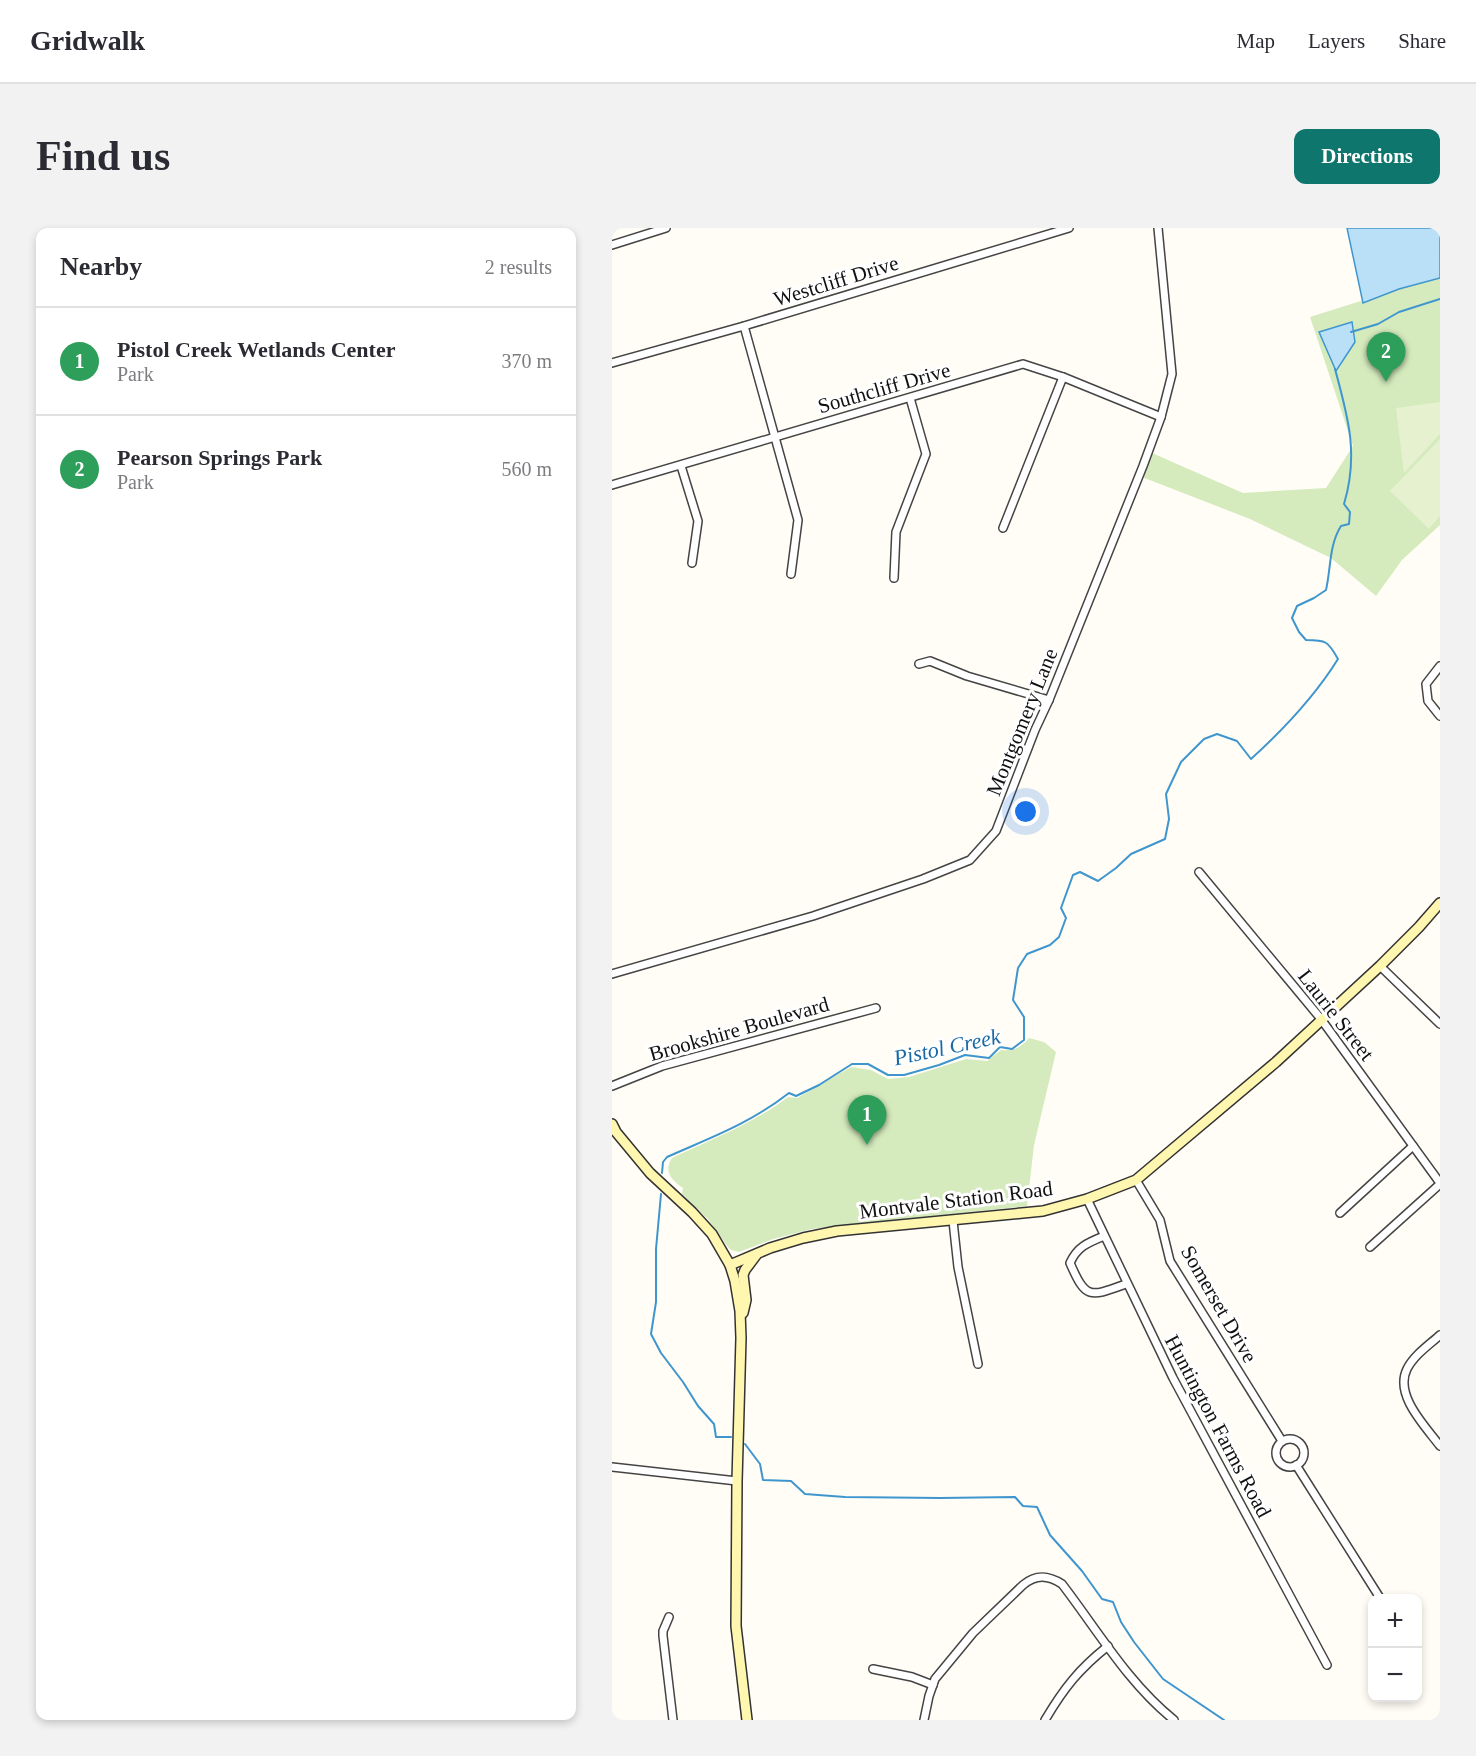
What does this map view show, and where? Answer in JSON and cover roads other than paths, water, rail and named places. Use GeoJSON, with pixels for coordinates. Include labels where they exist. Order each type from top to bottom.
{"type":"FeatureCollection","features":[{"type":"Feature","properties":{"kind":"street"},"geometry":{"type":"LineString","coordinates":[[612,245],[666,228]]}},
{"type":"Feature","properties":{"kind":"street","name":"Westcliff Drive"},"geometry":{"type":"LineString","coordinates":[[612,363],[744,326],[1069,228]]}},
{"type":"Feature","properties":{"kind":"street","name":"Montgomery Lane"},"geometry":{"type":"LineString","coordinates":[[612,974],[813,916],[923,879],[970,860],[996,831],[1161,417],[1172,374],[1158,228]]}},
{"type":"Feature","properties":{"kind":"street"},"geometry":{"type":"LineString","coordinates":[[744,326],[798,520],[791,574]]}},
{"type":"Feature","properties":{"kind":"street","name":"Southcliff Drive"},"geometry":{"type":"LineString","coordinates":[[612,485],[1023,364],[1063,377],[1161,417]]}},
{"type":"Feature","properties":{"kind":"street"},"geometry":{"type":"LineString","coordinates":[[1003,528],[1063,377]]}},
{"type":"Feature","properties":{"kind":"street"},"geometry":{"type":"LineString","coordinates":[[894,578],[896,531],[926,454],[910,398]]}},
{"type":"Feature","properties":{"kind":"street"},"geometry":{"type":"LineString","coordinates":[[681,466],[698,521],[692,563]]}},
{"type":"Feature","properties":{"kind":"street"},"geometry":{"type":"LineString","coordinates":[[919,664],[930,661],[967,676],[1049,700]]}},
{"type":"Feature","properties":{"kind":"street"},"geometry":{"type":"LineString","coordinates":[[1440,666],[1426,684],[1428,700],[1440,716]]}},
{"type":"Feature","properties":{"kind":"street","name":"Laurie Street"},"geometry":{"type":"LineString","coordinates":[[1198,872],[1321,1019],[1440,1184]]}},
{"type":"Feature","properties":{"kind":"street","name":"Montvale Station Road"},"geometry":{"type":"LineString","coordinates":[[730,1265],[770,1248],[803,1238],[837,1231],[1043,1211],[1087,1199],[1136,1180],[1276,1062],[1380,966],[1440,903]]}},
{"type":"Feature","properties":{"kind":"street"},"geometry":{"type":"LineString","coordinates":[[1380,966],[1440,1024]]}},
{"type":"Feature","properties":{"kind":"street","name":"Brookshire Boulevard"},"geometry":{"type":"LineString","coordinates":[[612,1086],[662,1066],[876,1008]]}},
{"type":"Feature","properties":{"kind":"street"},"geometry":{"type":"LineString","coordinates":[[613,1130],[650,1173],[705,1226],[723,1250],[730,1265],[739,1300],[741,1322],[736,1626],[747,1720]]}},
{"type":"Feature","properties":{"kind":"street"},"geometry":{"type":"LineString","coordinates":[[1340,1213],[1413,1146]]}},
{"type":"Feature","properties":{"kind":"street","name":"Somerset Drive"},"geometry":{"type":"LineString","coordinates":[[1136,1180],[1160,1220],[1170,1261],[1282,1441]]}},
{"type":"Feature","properties":{"kind":"street"},"geometry":{"type":"LineString","coordinates":[[1370,1247],[1440,1184]]}},
{"type":"Feature","properties":{"kind":"street","name":"Huntington Farms Road"},"geometry":{"type":"LineString","coordinates":[[1087,1199],[1126,1284],[1204,1438],[1327,1665]]}},
{"type":"Feature","properties":{"kind":"street"},"geometry":{"type":"LineString","coordinates":[[953,1221],[958,1267],[978,1364]]}},
{"type":"Feature","properties":{"kind":"street"},"geometry":{"type":"LineString","coordinates":[[1104,1236],[1089,1242],[1075,1252],[1070,1263],[1078,1281],[1084,1291],[1094,1294],[1126,1284]]}},
{"type":"Feature","properties":{"kind":"street"},"geometry":{"type":"LineString","coordinates":[[741,1322],[746,1300],[743,1275],[759,1253]]}},
{"type":"Feature","properties":{"kind":"street"},"geometry":{"type":"LineString","coordinates":[[1440,1335],[1416,1357],[1408,1368],[1404,1380],[1406,1397],[1419,1419],[1440,1446]]}},
{"type":"Feature","properties":{"kind":"street","name":"Somerset Drive"},"geometry":{"type":"LineString","coordinates":[[1289,1439],[1302,1446],[1304,1453],[1302,1460],[1296,1465],[1290,1467],[1278,1460],[1277,1446],[1282,1441],[1289,1439]]}},
{"type":"Feature","properties":{"kind":"street","name":"Somerset Drive"},"geometry":{"type":"LineString","coordinates":[[1296,1465],[1377,1594]]}},
{"type":"Feature","properties":{"kind":"street"},"geometry":{"type":"LineString","coordinates":[[612,1467],[737,1481]]}},
{"type":"Feature","properties":{"kind":"street"},"geometry":{"type":"LineString","coordinates":[[924,1720],[935,1679],[945,1666],[973,1633],[1030,1579],[1040,1577],[1053,1578],[1062,1584],[1133,1680],[1151,1701],[1174,1720]]}},
{"type":"Feature","properties":{"kind":"street"},"geometry":{"type":"LineString","coordinates":[[669,1617],[663,1636],[673,1720]]}},
{"type":"Feature","properties":{"kind":"street"},"geometry":{"type":"LineString","coordinates":[[1045,1720],[1061,1693],[1072,1680],[1088,1662],[1108,1646]]}},
{"type":"Feature","properties":{"kind":"street"},"geometry":{"type":"LineString","coordinates":[[873,1669],[912,1677],[933,1685]]}},
{"type":"Feature","properties":{"kind":"water"},"geometry":{"type":"Polygon","coordinates":[[[1347,228],[1440,228],[1440,278],[1399,289],[1363,303],[1347,228]]]}},
{"type":"Feature","properties":{"kind":"water"},"geometry":{"type":"Polygon","coordinates":[[[1352,322],[1355,342],[1336,371],[1319,332],[1352,322]]]}},
{"type":"Feature","properties":{"kind":"waterway","name":"Pistol Creek"},"geometry":{"type":"LineString","coordinates":[[1351,332],[1378,324],[1399,312],[1440,299]]}},
{"type":"Feature","properties":{"kind":"waterway","name":"Pistol Creek"},"geometry":{"type":"LineString","coordinates":[[662,1173],[663,1162],[667,1157],[745,1122],[789,1093],[796,1096],[819,1085],[852,1064],[868,1064],[888,1075],[904,1075],[965,1055],[989,1058],[1000,1047],[1012,1049],[1024,1040],[1024,1017],[1013,1000],[1018,968],[1027,954],[1050,945],[1059,937],[1066,918],[1061,908],[1073,875],[1080,872],[1098,881],[1131,854],[1165,839],[1169,819],[1166,794],[1181,762],[1204,739],[1217,734],[1237,741],[1251,759],[1298,712],[1338,659],[1326,643],[1306,640],[1292,618],[1297,606],[1326,590],[1334,541],[1341,526],[1349,524],[1350,512],[1344,504],[1351,469],[1350,436],[1335,369]]}},
{"type":"Feature","properties":{"kind":"waterway","name":"Pistol Creek"},"geometry":{"type":"LineString","coordinates":[[661,1194],[656,1249],[656,1302],[651,1334],[661,1353],[698,1406],[714,1424],[716,1437],[731,1437]]}},
{"type":"Feature","properties":{"kind":"waterway","name":"Pistol Creek"},"geometry":{"type":"LineString","coordinates":[[745,1444],[760,1464],[763,1480],[791,1481],[805,1494],[845,1497],[1015,1497],[1023,1506],[1037,1507],[1050,1535],[1082,1571],[1102,1599],[1113,1602],[1121,1622],[1163,1679],[1224,1720]]}},
{"type":"Feature","properties":{"kind":"place","name":"Pearson Springs Park"},"geometry":{"type":"Point","coordinates":[1386,382]}},
{"type":"Feature","properties":{"kind":"place","name":"Pistol Creek Wetlands Center"},"geometry":{"type":"Point","coordinates":[867,1145]}}]}
